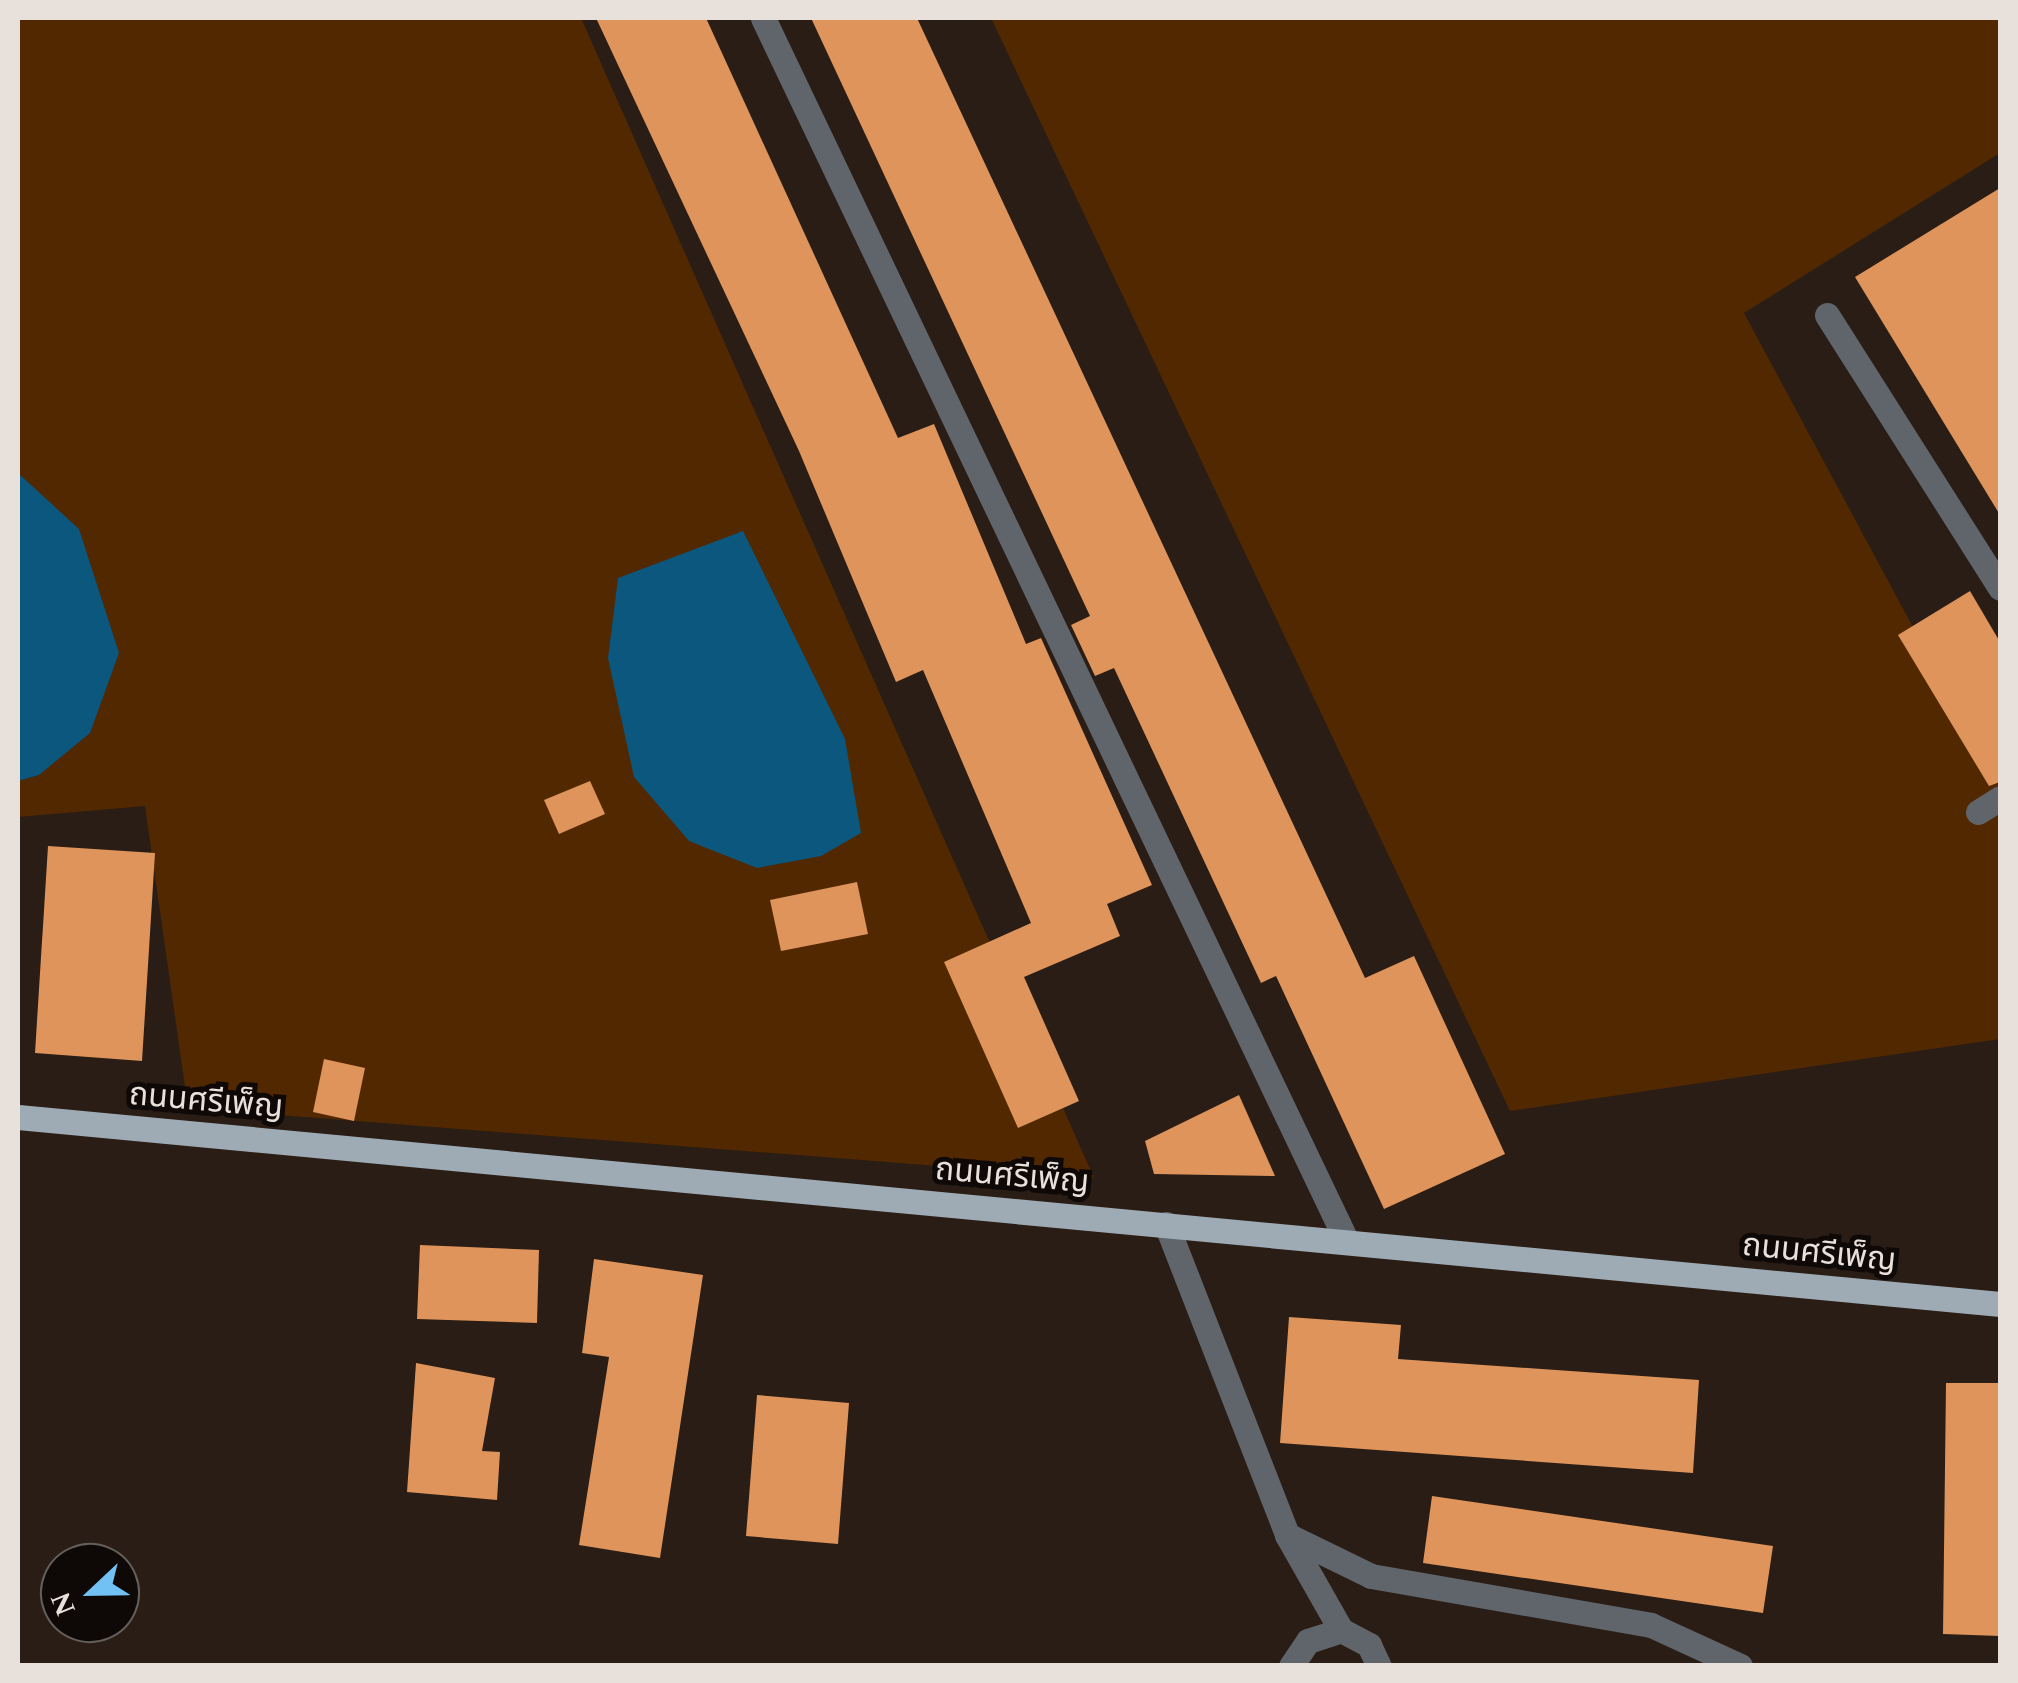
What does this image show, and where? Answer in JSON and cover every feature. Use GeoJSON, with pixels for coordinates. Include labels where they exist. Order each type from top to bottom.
{"type":"FeatureCollection","features":[{"type":"Feature","properties":{"kind":"main road","name":"ถนนศรีเพ็ญ"},"geometry":{"type":"LineString","coordinates":[[18,1117],[2000,1304]]}},
{"type":"Feature","properties":{"kind":"street"},"geometry":{"type":"LineString","coordinates":[[764,18],[1346,1240]]}},
{"type":"Feature","properties":{"kind":"street"},"geometry":{"type":"LineString","coordinates":[[1826,315],[2000,588]]}},
{"type":"Feature","properties":{"kind":"street"},"geometry":{"type":"LineString","coordinates":[[1978,812],[2000,798]]}},
{"type":"Feature","properties":{"kind":"street"},"geometry":{"type":"LineString","coordinates":[[1166,1224],[1287,1535],[1341,1630],[1369,1645],[1379,1666]]}},
{"type":"Feature","properties":{"kind":"street"},"geometry":{"type":"LineString","coordinates":[[1287,1535],[1370,1576],[1651,1625],[1740,1666]]}},
{"type":"Feature","properties":{"kind":"street"},"geometry":{"type":"LineString","coordinates":[[1291,1666],[1308,1641],[1341,1630]]}},
{"type":"Feature","properties":{"kind":"shaded area"},"geometry":{"type":"Polygon","coordinates":[[[18,18],[581,18],[1094,1178],[188,1108],[145,806],[18,817],[18,781],[39,775],[18,473],[18,18]]]}},
{"type":"Feature","properties":{"kind":"shaded area"},"geometry":{"type":"Polygon","coordinates":[[[991,18],[2000,18],[2000,153],[1744,313],[2000,789],[2000,1039],[1510,1111],[991,18]]]}},
{"type":"Feature","properties":{"kind":"water"},"geometry":{"type":"Polygon","coordinates":[[[18,473],[79,529],[119,653],[90,733],[39,775],[18,781],[18,473]]]}},
{"type":"Feature","properties":{"kind":"water"},"geometry":{"type":"Polygon","coordinates":[[[743,531],[845,739],[861,833],[821,856],[757,868],[689,841],[634,777],[608,658],[618,578],[743,531]]]}},
{"type":"Feature","properties":{"kind":"building"},"geometry":{"type":"Polygon","coordinates":[[[596,18],[706,18],[898,438],[934,424],[1026,644],[1041,638],[1152,885],[1107,904],[1120,936],[1024,977],[1079,1101],[1018,1128],[944,962],[1031,923],[923,670],[896,682],[799,451],[596,18]]]}},
{"type":"Feature","properties":{"kind":"building"},"geometry":{"type":"Polygon","coordinates":[[[811,18],[917,18],[1365,978],[1414,956],[1505,1154],[1384,1209],[1276,976],[1261,983],[1114,668],[1095,676],[1071,625],[1090,616],[811,18]]]}},
{"type":"Feature","properties":{"kind":"building"},"geometry":{"type":"Polygon","coordinates":[[[2000,188],[2000,515],[1855,277],[2000,188]]]}},
{"type":"Feature","properties":{"kind":"building"},"geometry":{"type":"Polygon","coordinates":[[[1970,591],[2000,642],[2000,782],[1989,786],[1898,635],[1970,591]]]}},
{"type":"Feature","properties":{"kind":"building"},"geometry":{"type":"Polygon","coordinates":[[[590,781],[605,814],[559,834],[544,800],[590,781]]]}},
{"type":"Feature","properties":{"kind":"building"},"geometry":{"type":"Polygon","coordinates":[[[48,846],[155,853],[142,1061],[35,1053],[48,846]]]}},
{"type":"Feature","properties":{"kind":"building"},"geometry":{"type":"Polygon","coordinates":[[[857,882],[868,934],[781,951],[770,900],[857,882]]]}},
{"type":"Feature","properties":{"kind":"building"},"geometry":{"type":"Polygon","coordinates":[[[324,1059],[365,1068],[354,1121],[313,1112],[324,1059]]]}},
{"type":"Feature","properties":{"kind":"building"},"geometry":{"type":"Polygon","coordinates":[[[1239,1095],[1275,1176],[1154,1174],[1145,1141],[1239,1095]]]}},
{"type":"Feature","properties":{"kind":"building"},"geometry":{"type":"Polygon","coordinates":[[[420,1245],[539,1250],[537,1323],[417,1319],[420,1245]]]}},
{"type":"Feature","properties":{"kind":"building"},"geometry":{"type":"Polygon","coordinates":[[[594,1259],[703,1275],[660,1558],[579,1545],[609,1357],[582,1353],[594,1259]]]}},
{"type":"Feature","properties":{"kind":"building"},"geometry":{"type":"Polygon","coordinates":[[[1289,1317],[1401,1325],[1398,1359],[1699,1380],[1693,1473],[1280,1443],[1289,1317]]]}},
{"type":"Feature","properties":{"kind":"building"},"geometry":{"type":"Polygon","coordinates":[[[416,1363],[495,1378],[482,1451],[500,1452],[497,1500],[407,1492],[416,1363]]]}},
{"type":"Feature","properties":{"kind":"building"},"geometry":{"type":"Polygon","coordinates":[[[1946,1383],[2000,1383],[2000,1636],[1943,1634],[1946,1383]]]}},
{"type":"Feature","properties":{"kind":"building"},"geometry":{"type":"Polygon","coordinates":[[[757,1395],[849,1403],[838,1544],[746,1536],[757,1395]]]}},
{"type":"Feature","properties":{"kind":"building"},"geometry":{"type":"Polygon","coordinates":[[[1432,1496],[1773,1546],[1763,1613],[1423,1563],[1432,1496]]]}}]}
